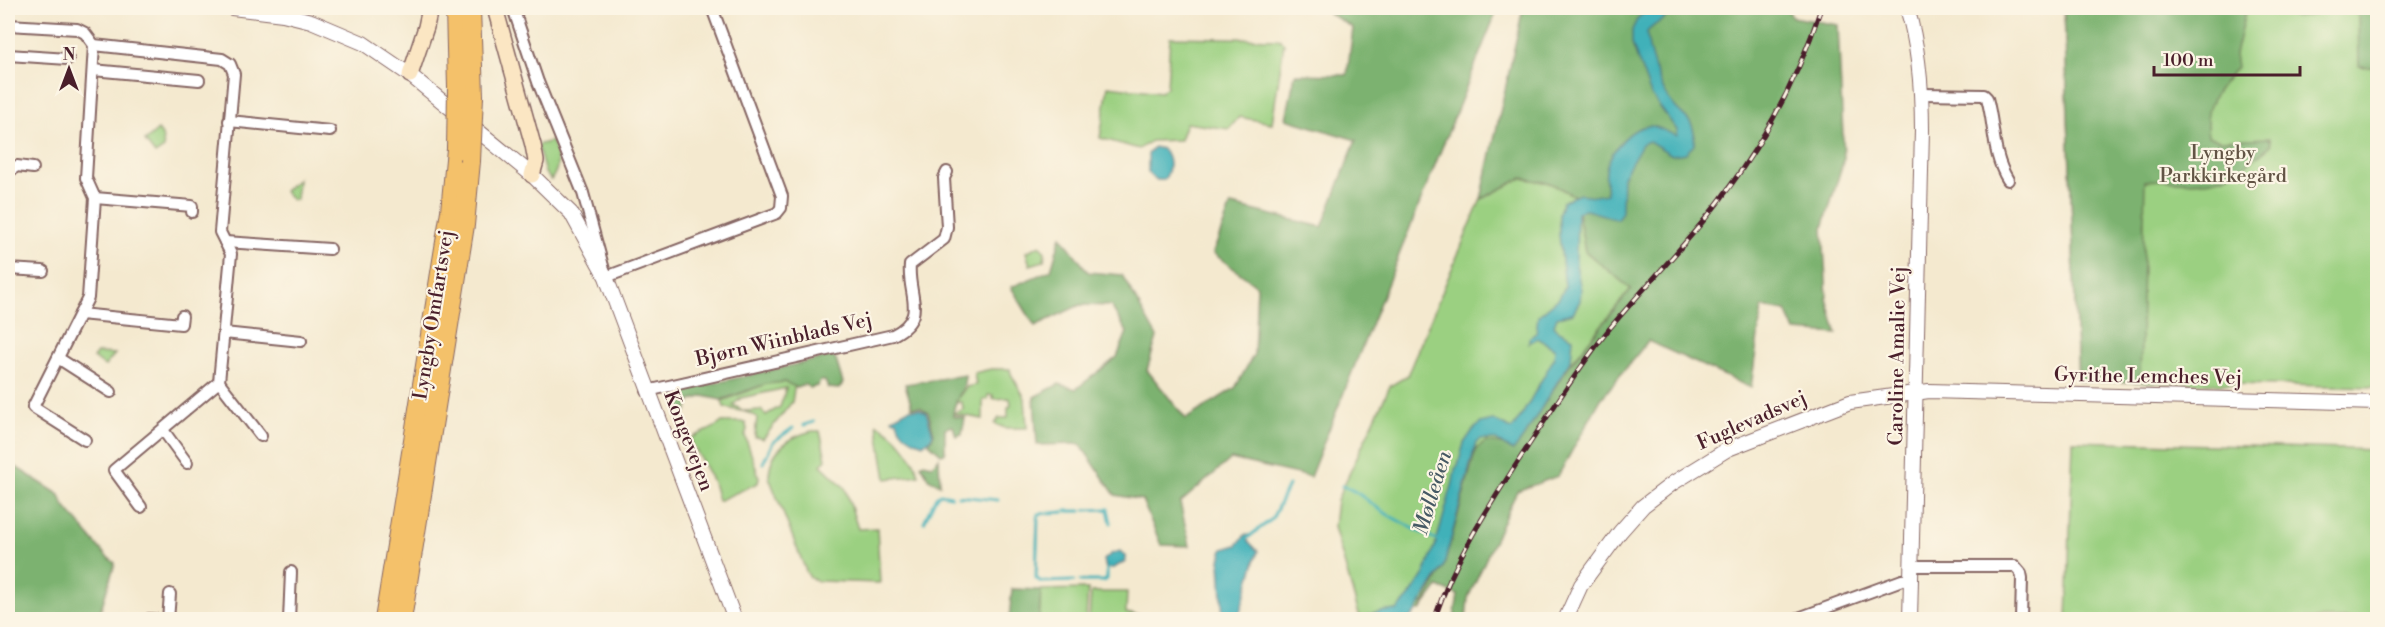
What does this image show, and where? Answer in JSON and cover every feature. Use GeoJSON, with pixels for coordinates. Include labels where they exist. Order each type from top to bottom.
{"type":"FeatureCollection","features":[{"type":"Feature","properties":{"kind":"highway"},"geometry":{"type":"LineString","coordinates":[[456,8],[466,92]]}},
{"type":"Feature","properties":{"kind":"highway"},"geometry":{"type":"LineString","coordinates":[[463,155],[470,8]]}},
{"type":"Feature","properties":{"kind":"highway","name":"Lyngby Omfartsvej"},"geometry":{"type":"LineString","coordinates":[[385,620],[451,211],[463,155]]}},
{"type":"Feature","properties":{"kind":"highway","name":"Lyngby Omfartsvej"},"geometry":{"type":"LineString","coordinates":[[401,620],[464,225],[463,155]]}},
{"type":"Feature","properties":{"kind":"main road"},"geometry":{"type":"LineString","coordinates":[[410,75],[430,8]]}},
{"type":"Feature","properties":{"kind":"main road"},"geometry":{"type":"LineString","coordinates":[[495,8],[534,145],[536,161],[532,176]]}},
{"type":"Feature","properties":{"kind":"street","name":"Kongevejen"},"geometry":{"type":"LineString","coordinates":[[232,8],[283,14],[337,31],[363,43],[410,75],[532,176],[571,213],[606,277]]}},
{"type":"Feature","properties":{"kind":"street","name":"Kongevejen"},"geometry":{"type":"LineString","coordinates":[[513,8],[538,82],[583,193],[606,277],[647,391],[735,620]]}},
{"type":"Feature","properties":{"kind":"street"},"geometry":{"type":"LineString","coordinates":[[606,277],[777,213],[781,208],[782,196],[712,8]]}},
{"type":"Feature","properties":{"kind":"street","name":"Caroline Amalie Vej"},"geometry":{"type":"LineString","coordinates":[[1907,8],[1916,49],[1922,94],[1917,393],[1910,620]]}},
{"type":"Feature","properties":{"kind":"street"},"geometry":{"type":"LineString","coordinates":[[8,25],[77,29],[85,33],[94,45],[86,178],[95,198],[88,298],[33,407],[85,440]]}},
{"type":"Feature","properties":{"kind":"street"},"geometry":{"type":"LineString","coordinates":[[94,45],[222,59],[230,64],[234,74],[220,232],[231,255],[219,382],[114,470],[141,507]]}},
{"type":"Feature","properties":{"kind":"street"},"geometry":{"type":"LineString","coordinates":[[8,55],[68,59]]}},
{"type":"Feature","properties":{"kind":"street"},"geometry":{"type":"LineString","coordinates":[[93,70],[199,80]]}},
{"type":"Feature","properties":{"kind":"street"},"geometry":{"type":"LineString","coordinates":[[1922,94],[1984,95],[1987,98],[2000,168],[2008,180]]}},
{"type":"Feature","properties":{"kind":"street"},"geometry":{"type":"LineString","coordinates":[[229,121],[330,131]]}},
{"type":"Feature","properties":{"kind":"street"},"geometry":{"type":"LineString","coordinates":[[8,172],[16,166],[33,168]]}},
{"type":"Feature","properties":{"kind":"street","name":"Bjørn Wiinblads Vej"},"geometry":{"type":"LineString","coordinates":[[647,391],[893,335],[906,329],[915,308],[909,276],[910,265],[944,239],[947,227],[944,178],[947,172]]}},
{"type":"Feature","properties":{"kind":"street"},"geometry":{"type":"LineString","coordinates":[[95,198],[192,206],[192,212]]}},
{"type":"Feature","properties":{"kind":"street"},"geometry":{"type":"LineString","coordinates":[[225,242],[330,249]]}},
{"type":"Feature","properties":{"kind":"street"},"geometry":{"type":"LineString","coordinates":[[8,269],[43,271]]}},
{"type":"Feature","properties":{"kind":"street"},"geometry":{"type":"LineString","coordinates":[[80,314],[181,324],[182,316]]}},
{"type":"Feature","properties":{"kind":"street"},"geometry":{"type":"LineString","coordinates":[[224,333],[301,341]]}},
{"type":"Feature","properties":{"kind":"street"},"geometry":{"type":"LineString","coordinates":[[58,358],[111,392]]}},
{"type":"Feature","properties":{"kind":"street"},"geometry":{"type":"LineString","coordinates":[[219,382],[261,436]]}},
{"type":"Feature","properties":{"kind":"street","name":"Gyrithe Lemches Vej"},"geometry":{"type":"LineString","coordinates":[[1917,393],[1929,391],[2378,403]]}},
{"type":"Feature","properties":{"kind":"street","name":"Fuglevadsvej"},"geometry":{"type":"LineString","coordinates":[[1565,620],[1581,585],[1620,532],[1643,506],[1707,460],[1728,449],[1833,407],[1850,402],[1917,393]]}},
{"type":"Feature","properties":{"kind":"street"},"geometry":{"type":"LineString","coordinates":[[163,430],[187,463]]}},
{"type":"Feature","properties":{"kind":"street"},"geometry":{"type":"LineString","coordinates":[[1793,620],[1902,580],[1912,573],[2015,566],[2022,578],[2021,620]]}},
{"type":"Feature","properties":{"kind":"street"},"geometry":{"type":"LineString","coordinates":[[289,620],[291,572]]}},
{"type":"Feature","properties":{"kind":"street"},"geometry":{"type":"LineString","coordinates":[[168,620],[170,594]]}},
{"type":"Feature","properties":{"kind":"street"},"geometry":{"type":"LineString","coordinates":[[149,619],[159,620]]}},
{"type":"Feature","properties":{"kind":"green space"},"geometry":{"type":"Polygon","coordinates":[[[1330,8],[1498,8],[1310,477],[1231,459],[1180,503],[1190,546],[1161,545],[1142,500],[1115,495],[1080,444],[1037,445],[1034,397],[1059,384],[1076,389],[1117,357],[1127,332],[1111,306],[1080,305],[1035,326],[1011,287],[1051,270],[1061,236],[1088,272],[1122,275],[1157,337],[1147,370],[1186,419],[1235,388],[1254,354],[1257,286],[1213,253],[1231,205],[1322,227],[1356,140],[1286,119],[1295,74],[1347,75],[1353,28],[1329,13],[1330,8]]]}},
{"type":"Feature","properties":{"kind":"green space"},"geometry":{"type":"Polygon","coordinates":[[[1523,8],[1787,8],[1792,17],[1838,25],[1844,159],[1823,228],[1827,299],[1837,334],[1795,331],[1786,311],[1762,307],[1751,388],[1648,341],[1601,399],[1558,476],[1517,491],[1468,598],[1466,619],[1454,619],[1458,595],[1438,587],[1420,611],[1444,566],[1476,449],[1486,442],[1516,446],[1568,367],[1631,289],[1585,251],[1575,196],[1550,183],[1522,178],[1481,199],[1523,8]]]}},
{"type":"Feature","properties":{"kind":"green space","name":"Lyngby Parkkirkegård"},"geometry":{"type":"Polygon","coordinates":[[[2064,8],[2377,8],[2377,387],[2078,381],[2064,8]]]}},
{"type":"Feature","properties":{"kind":"green space"},"geometry":{"type":"Polygon","coordinates":[[[2064,8],[2265,8],[2245,13],[2235,54],[2237,67],[2213,98],[2207,125],[2208,136],[2220,140],[2270,138],[2271,145],[2233,173],[2216,179],[2198,182],[2145,181],[2140,382],[2078,381],[2064,8]]]}},
{"type":"Feature","properties":{"kind":"green space"},"geometry":{"type":"Polygon","coordinates":[[[2271,8],[2316,8],[2313,15],[2294,17],[2282,10],[2271,8]]]}},
{"type":"Feature","properties":{"kind":"green space"},"geometry":{"type":"Polygon","coordinates":[[[2341,8],[2377,8],[2377,68],[2359,66],[2358,14],[2341,8]]]}},
{"type":"Feature","properties":{"kind":"green space"},"geometry":{"type":"Polygon","coordinates":[[[1170,37],[1279,39],[1284,43],[1272,123],[1239,117],[1229,129],[1186,123],[1180,140],[1151,141],[1139,149],[1100,138],[1108,86],[1161,92],[1167,87],[1170,37]]]}},
{"type":"Feature","properties":{"kind":"green space"},"geometry":{"type":"Polygon","coordinates":[[[158,130],[162,135],[164,148],[155,154],[145,141],[158,130]]]}},
{"type":"Feature","properties":{"kind":"green space"},"geometry":{"type":"Polygon","coordinates":[[[552,141],[558,161],[551,180],[545,173],[537,145],[552,141]]]}},
{"type":"Feature","properties":{"kind":"green space"},"geometry":{"type":"Polygon","coordinates":[[[1522,178],[1550,183],[1575,196],[1585,251],[1631,289],[1568,367],[1516,446],[1420,611],[1397,610],[1360,618],[1334,527],[1337,500],[1390,386],[1407,376],[1481,199],[1522,178]]]}},
{"type":"Feature","properties":{"kind":"green space"},"geometry":{"type":"Polygon","coordinates":[[[298,179],[296,200],[292,200],[284,191],[298,179]]]}},
{"type":"Feature","properties":{"kind":"green space"},"geometry":{"type":"Polygon","coordinates":[[[1040,245],[1045,252],[1044,261],[1030,265],[1026,252],[1040,245]]]}},
{"type":"Feature","properties":{"kind":"green space"},"geometry":{"type":"Polygon","coordinates":[[[97,353],[115,354],[105,366],[93,358],[97,353]]]}},
{"type":"Feature","properties":{"kind":"green space"},"geometry":{"type":"Polygon","coordinates":[[[832,356],[836,360],[843,383],[839,389],[828,388],[825,381],[820,381],[817,386],[810,388],[805,384],[797,388],[785,382],[766,384],[721,400],[703,396],[691,401],[685,414],[680,413],[672,393],[832,356]]]}},
{"type":"Feature","properties":{"kind":"green space"},"geometry":{"type":"Polygon","coordinates":[[[991,369],[1010,369],[1025,398],[1027,428],[1005,428],[995,424],[999,418],[1008,418],[1010,398],[993,399],[993,395],[988,395],[988,399],[983,400],[983,419],[955,414],[963,410],[962,402],[955,402],[966,387],[976,385],[974,373],[991,369]]]}},
{"type":"Feature","properties":{"kind":"green space"},"geometry":{"type":"Polygon","coordinates":[[[965,375],[965,382],[955,404],[953,416],[965,418],[962,434],[956,436],[953,426],[945,428],[945,453],[941,454],[929,443],[934,434],[928,412],[920,407],[912,407],[905,384],[965,375]]]}},
{"type":"Feature","properties":{"kind":"green space"},"geometry":{"type":"Polygon","coordinates":[[[779,379],[795,383],[792,402],[763,439],[755,437],[757,417],[724,407],[722,401],[779,379]],[[786,388],[741,398],[733,405],[744,411],[761,410],[766,415],[780,407],[786,388]]]}},
{"type":"Feature","properties":{"kind":"green space"},"geometry":{"type":"Polygon","coordinates":[[[722,422],[745,422],[747,429],[745,436],[759,477],[758,483],[718,501],[713,482],[690,439],[722,422]]]}},
{"type":"Feature","properties":{"kind":"green space"},"geometry":{"type":"Polygon","coordinates":[[[877,424],[903,445],[919,475],[886,479],[877,424]]]}},
{"type":"Feature","properties":{"kind":"green space"},"geometry":{"type":"Polygon","coordinates":[[[812,431],[820,431],[826,459],[821,465],[845,488],[858,529],[877,528],[880,583],[818,581],[810,578],[806,571],[769,477],[772,460],[782,446],[795,437],[812,431]]]}},
{"type":"Feature","properties":{"kind":"green space"},"geometry":{"type":"Polygon","coordinates":[[[2073,441],[2377,450],[2377,619],[2067,619],[2073,441]]]}},
{"type":"Feature","properties":{"kind":"green space"},"geometry":{"type":"Polygon","coordinates":[[[939,458],[940,484],[930,480],[921,465],[924,463],[932,465],[939,458]]]}},
{"type":"Feature","properties":{"kind":"green space"},"geometry":{"type":"Polygon","coordinates":[[[8,462],[60,495],[63,504],[106,556],[115,563],[98,619],[8,619],[8,462]]]}},
{"type":"Feature","properties":{"kind":"green space"},"geometry":{"type":"Polygon","coordinates":[[[1012,589],[1041,590],[1039,619],[1009,619],[1012,589]]]}},
{"type":"Feature","properties":{"kind":"green space"},"geometry":{"type":"Polygon","coordinates":[[[1088,589],[1086,619],[1039,620],[1041,590],[1088,589]]]}},
{"type":"Feature","properties":{"kind":"green space"},"geometry":{"type":"Polygon","coordinates":[[[1091,592],[1127,592],[1126,613],[1162,619],[1089,619],[1091,592]]]}},
{"type":"Feature","properties":{"kind":"water"},"geometry":{"type":"Polygon","coordinates":[[[1651,8],[1676,8],[1647,32],[1648,40],[1663,88],[1671,102],[1691,124],[1694,145],[1686,153],[1672,155],[1649,141],[1642,144],[1623,177],[1622,212],[1617,219],[1586,210],[1577,212],[1576,264],[1581,290],[1580,301],[1573,313],[1557,317],[1554,325],[1559,331],[1573,338],[1571,360],[1513,451],[1496,440],[1480,440],[1476,443],[1444,566],[1415,613],[1409,619],[1357,619],[1379,612],[1397,610],[1409,597],[1424,574],[1435,546],[1464,443],[1481,423],[1493,420],[1512,429],[1554,358],[1555,349],[1538,338],[1529,343],[1529,338],[1536,333],[1538,316],[1559,298],[1565,287],[1559,235],[1559,213],[1563,201],[1580,194],[1595,196],[1607,194],[1607,165],[1618,145],[1637,129],[1654,126],[1677,135],[1677,130],[1651,95],[1632,44],[1632,30],[1638,18],[1651,8]]]}},
{"type":"Feature","properties":{"kind":"water"},"geometry":{"type":"Polygon","coordinates":[[[1154,147],[1162,149],[1168,160],[1169,168],[1164,180],[1155,179],[1148,173],[1148,154],[1154,147]]]}},
{"type":"Feature","properties":{"kind":"water"},"geometry":{"type":"Polygon","coordinates":[[[909,409],[926,412],[933,434],[929,441],[923,444],[910,438],[900,429],[897,420],[893,420],[892,418],[909,409]]]}},
{"type":"Feature","properties":{"kind":"water"},"geometry":{"type":"Polygon","coordinates":[[[1246,534],[1250,536],[1247,540],[1258,551],[1238,619],[1223,619],[1220,560],[1223,549],[1237,545],[1246,534]]]}},
{"type":"Feature","properties":{"kind":"water"},"geometry":{"type":"Polygon","coordinates":[[[1120,551],[1125,556],[1125,561],[1114,568],[1106,569],[1104,560],[1120,551]]]}},
{"type":"Feature","properties":{"kind":"waterway"},"geometry":{"type":"LineString","coordinates":[[804,425],[814,422]]}},
{"type":"Feature","properties":{"kind":"waterway"},"geometry":{"type":"LineString","coordinates":[[763,463],[773,442],[793,428]]}},
{"type":"Feature","properties":{"kind":"waterway"},"geometry":{"type":"LineString","coordinates":[[1246,539],[1272,519],[1288,486]]}},
{"type":"Feature","properties":{"kind":"waterway","name":"Mølleåen"},"geometry":{"type":"LineString","coordinates":[[1342,486],[1357,493],[1394,518],[1439,541]]}},
{"type":"Feature","properties":{"kind":"waterway"},"geometry":{"type":"LineString","coordinates":[[924,522],[936,497],[940,494],[951,496]]}},
{"type":"Feature","properties":{"kind":"waterway"},"geometry":{"type":"LineString","coordinates":[[958,496],[998,500]]}},
{"type":"Feature","properties":{"kind":"waterway"},"geometry":{"type":"LineString","coordinates":[[1085,510],[1108,509],[1111,523]]}},
{"type":"Feature","properties":{"kind":"waterway"},"geometry":{"type":"LineString","coordinates":[[1066,511],[1081,511]]}},
{"type":"Feature","properties":{"kind":"waterway"},"geometry":{"type":"LineString","coordinates":[[1063,512],[1038,514],[1036,578],[1041,582],[1074,581]]}},
{"type":"Feature","properties":{"kind":"waterway"},"geometry":{"type":"LineString","coordinates":[[1080,581],[1104,581],[1107,579],[1107,569]]}},
{"type":"Feature","properties":{"kind":"railway"},"geometry":{"type":"LineString","coordinates":[[1434,620],[1453,572],[1477,527],[1570,383],[1610,328],[1707,217],[1751,155],[1791,84],[1821,8]]}}]}
